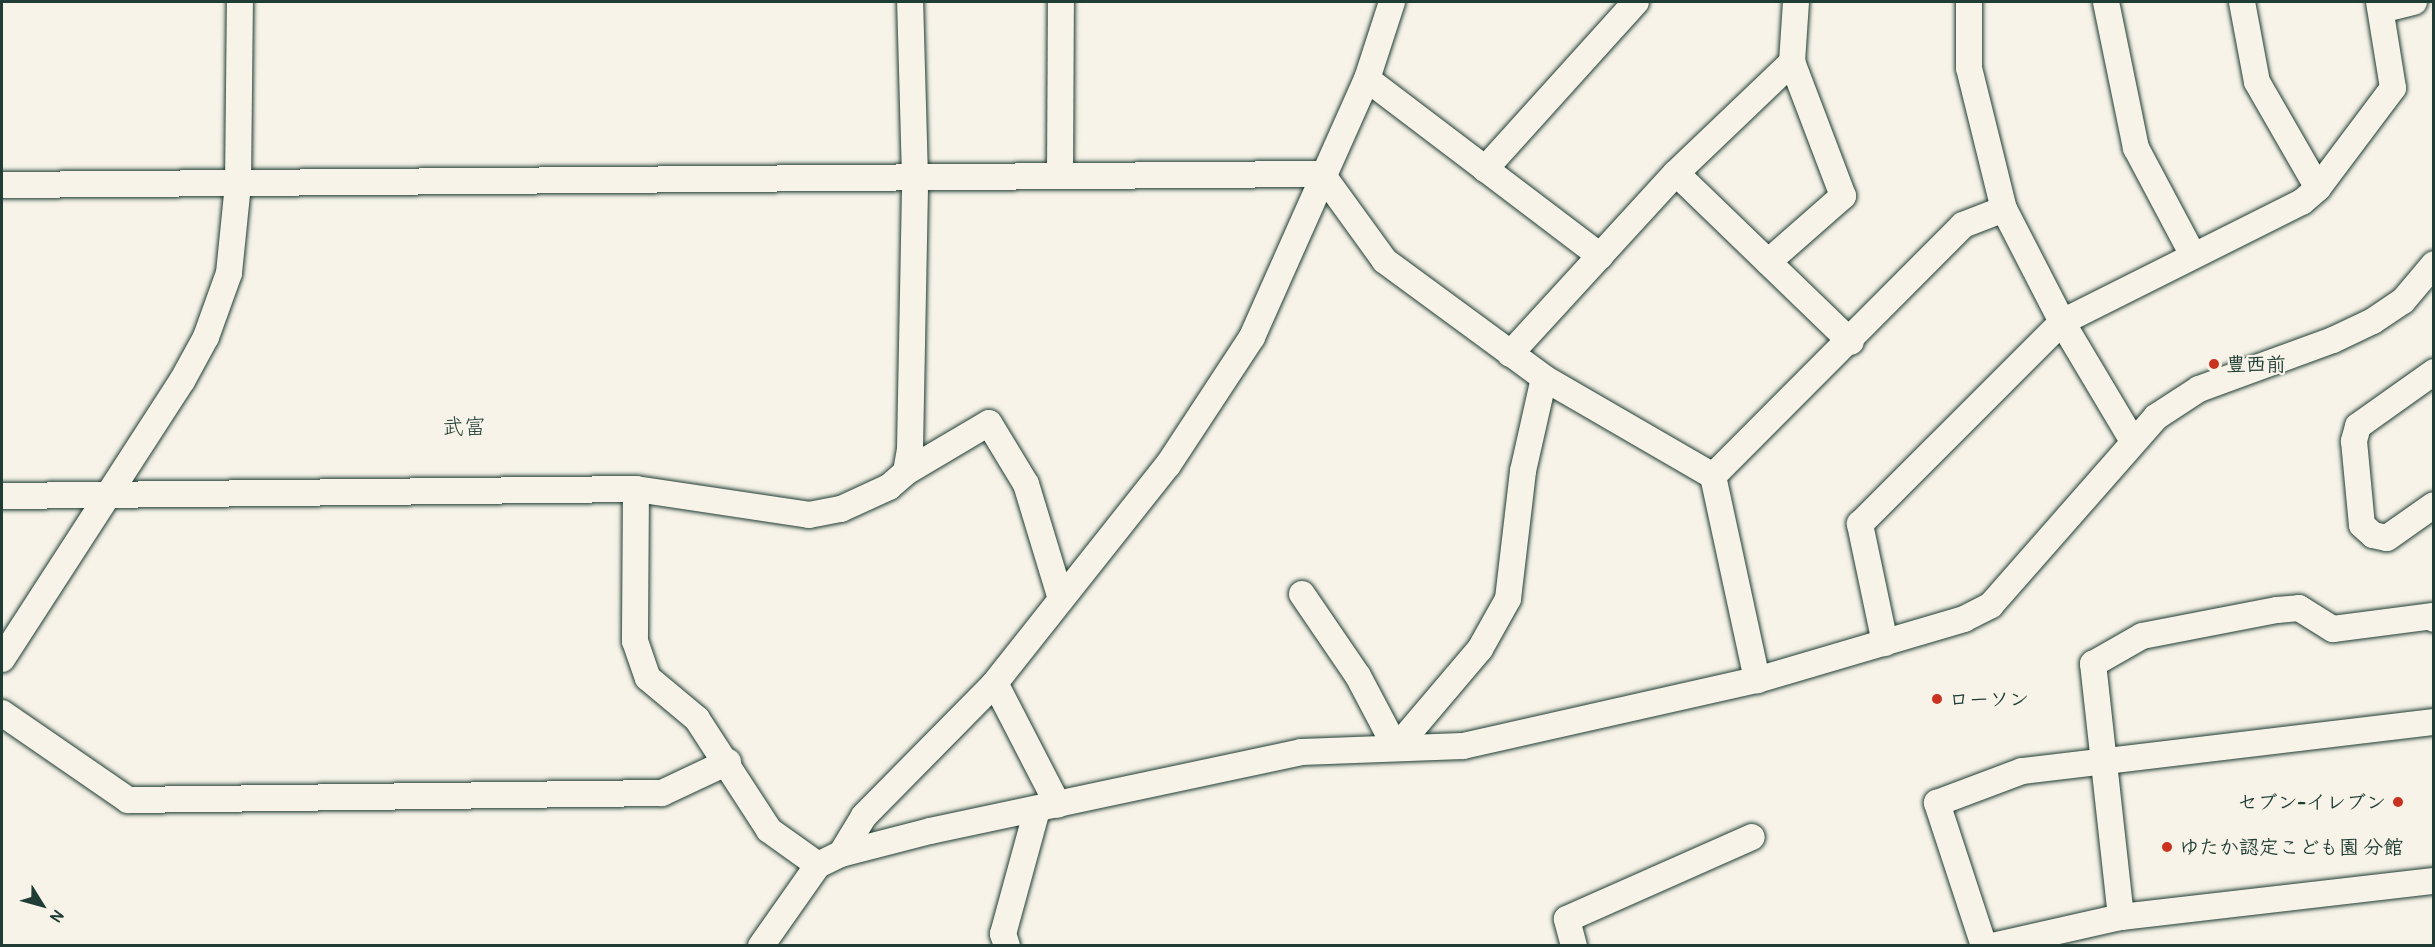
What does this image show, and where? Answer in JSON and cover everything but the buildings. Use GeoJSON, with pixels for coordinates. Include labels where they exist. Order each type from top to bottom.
{"type":"FeatureCollection","features":[{"type":"Feature","properties":{"kind":"street"},"geometry":{"type":"LineString","coordinates":[[2,658],[206,337],[229,273],[238,185],[240,2]]}},
{"type":"Feature","properties":{"kind":"street"},"geometry":{"type":"LineString","coordinates":[[906,472],[910,449],[915,177],[910,2]]}},
{"type":"Feature","properties":{"kind":"street"},"geometry":{"type":"LineString","coordinates":[[1060,176],[1061,2]]}},
{"type":"Feature","properties":{"kind":"street"},"geometry":{"type":"LineString","coordinates":[[841,854],[864,816],[995,683],[1168,465],[1252,337],[1322,174],[1367,80],[1392,2]]}},
{"type":"Feature","properties":{"kind":"street"},"geometry":{"type":"LineString","coordinates":[[1485,169],[1636,2]]}},
{"type":"Feature","properties":{"kind":"street"},"geometry":{"type":"LineString","coordinates":[[1768,262],[1843,196],[1792,62],[1796,2]]}},
{"type":"Feature","properties":{"kind":"street"},"geometry":{"type":"LineString","coordinates":[[1969,2],[1969,68],[2004,209],[2062,322],[2133,441]]}},
{"type":"Feature","properties":{"kind":"street"},"geometry":{"type":"LineString","coordinates":[[2106,2],[2136,148],[2193,255]]}},
{"type":"Feature","properties":{"kind":"street"},"geometry":{"type":"LineString","coordinates":[[2242,2],[2257,82],[2318,188]]}},
{"type":"Feature","properties":{"kind":"street"},"geometry":{"type":"LineString","coordinates":[[1885,643],[1860,524],[2062,322],[2302,202],[2318,188],[2393,88],[2380,6],[2414,2]]}},
{"type":"Feature","properties":{"kind":"street"},"geometry":{"type":"LineString","coordinates":[[1510,354],[1676,173],[1792,62]]}},
{"type":"Feature","properties":{"kind":"street"},"geometry":{"type":"LineString","coordinates":[[1367,80],[1600,256]]}},
{"type":"Feature","properties":{"kind":"street"},"geometry":{"type":"LineString","coordinates":[[1676,173],[1851,342]]}},
{"type":"Feature","properties":{"kind":"street"},"geometry":{"type":"LineString","coordinates":[[2,185],[238,185],[1322,174]]}},
{"type":"Feature","properties":{"kind":"street"},"geometry":{"type":"LineString","coordinates":[[1322,174],[1385,261],[1544,378],[1713,476],[1757,680]]}},
{"type":"Feature","properties":{"kind":"street"},"geometry":{"type":"LineString","coordinates":[[1713,476],[1851,342],[1963,225],[2004,209]]}},
{"type":"Feature","properties":{"kind":"street"},"geometry":{"type":"LineString","coordinates":[[761,945],[819,866],[841,854],[930,831],[1047,808],[1301,752],[1463,746],[1757,680],[1964,619],[1991,605],[2156,417],[2199,389],[2333,340],[2373,321],[2403,301],[2433,264]]}},
{"type":"Feature","properties":{"kind":"street"},"geometry":{"type":"LineString","coordinates":[[2428,519],[2387,538],[2373,535],[2362,525],[2354,441],[2358,426],[2433,372]]}},
{"type":"Feature","properties":{"kind":"street"},"geometry":{"type":"LineString","coordinates":[[1396,748],[1480,649],[1508,599],[1523,471],[1544,378]]}},
{"type":"Feature","properties":{"kind":"street"},"geometry":{"type":"LineString","coordinates":[[2,496],[636,489],[809,515],[840,509],[889,487],[906,472],[989,423],[1026,484],[1061,599]]}},
{"type":"Feature","properties":{"kind":"street"},"geometry":{"type":"LineString","coordinates":[[636,489],[635,641],[648,678],[697,719],[728,762],[769,830],[819,866]]}},
{"type":"Feature","properties":{"kind":"street"},"geometry":{"type":"LineString","coordinates":[[1302,594],[1358,676],[1396,748]]}},
{"type":"Feature","properties":{"kind":"street"},"geometry":{"type":"LineString","coordinates":[[2121,917],[2094,664],[2142,636],[2300,608],[2333,628],[2433,616],[2433,619]]}},
{"type":"Feature","properties":{"kind":"street"},"geometry":{"type":"LineString","coordinates":[[995,683],[1047,808],[1003,934],[1007,945]]}},
{"type":"Feature","properties":{"kind":"street"},"geometry":{"type":"LineString","coordinates":[[2,713],[128,800],[662,793],[728,762]]}},
{"type":"Feature","properties":{"kind":"street"},"geometry":{"type":"LineString","coordinates":[[1983,945],[1937,803],[2022,771],[2433,722]]}},
{"type":"Feature","properties":{"kind":"street"},"geometry":{"type":"LineString","coordinates":[[1574,945],[1567,919],[1752,837]]}},
{"type":"Feature","properties":{"kind":"street"},"geometry":{"type":"LineString","coordinates":[[1992,945],[2121,917],[2433,881]]}},
{"type":"Feature","properties":{"kind":"place","name":"豊西前"},"geometry":{"type":"Point","coordinates":[2214,364]}},
{"type":"Feature","properties":{"kind":"place","name":"ローソン"},"geometry":{"type":"Point","coordinates":[1937,699]}},
{"type":"Feature","properties":{"kind":"place","name":"セブン-イレブン"},"geometry":{"type":"Point","coordinates":[2398,802]}},
{"type":"Feature","properties":{"kind":"place","name":"ゆたか認定こども園 分館"},"geometry":{"type":"Point","coordinates":[2167,847]}},
{"type":"Feature","properties":{"kind":"district","name":"武富"},"geometry":{"type":"Point","coordinates":[464,428]}}]}
